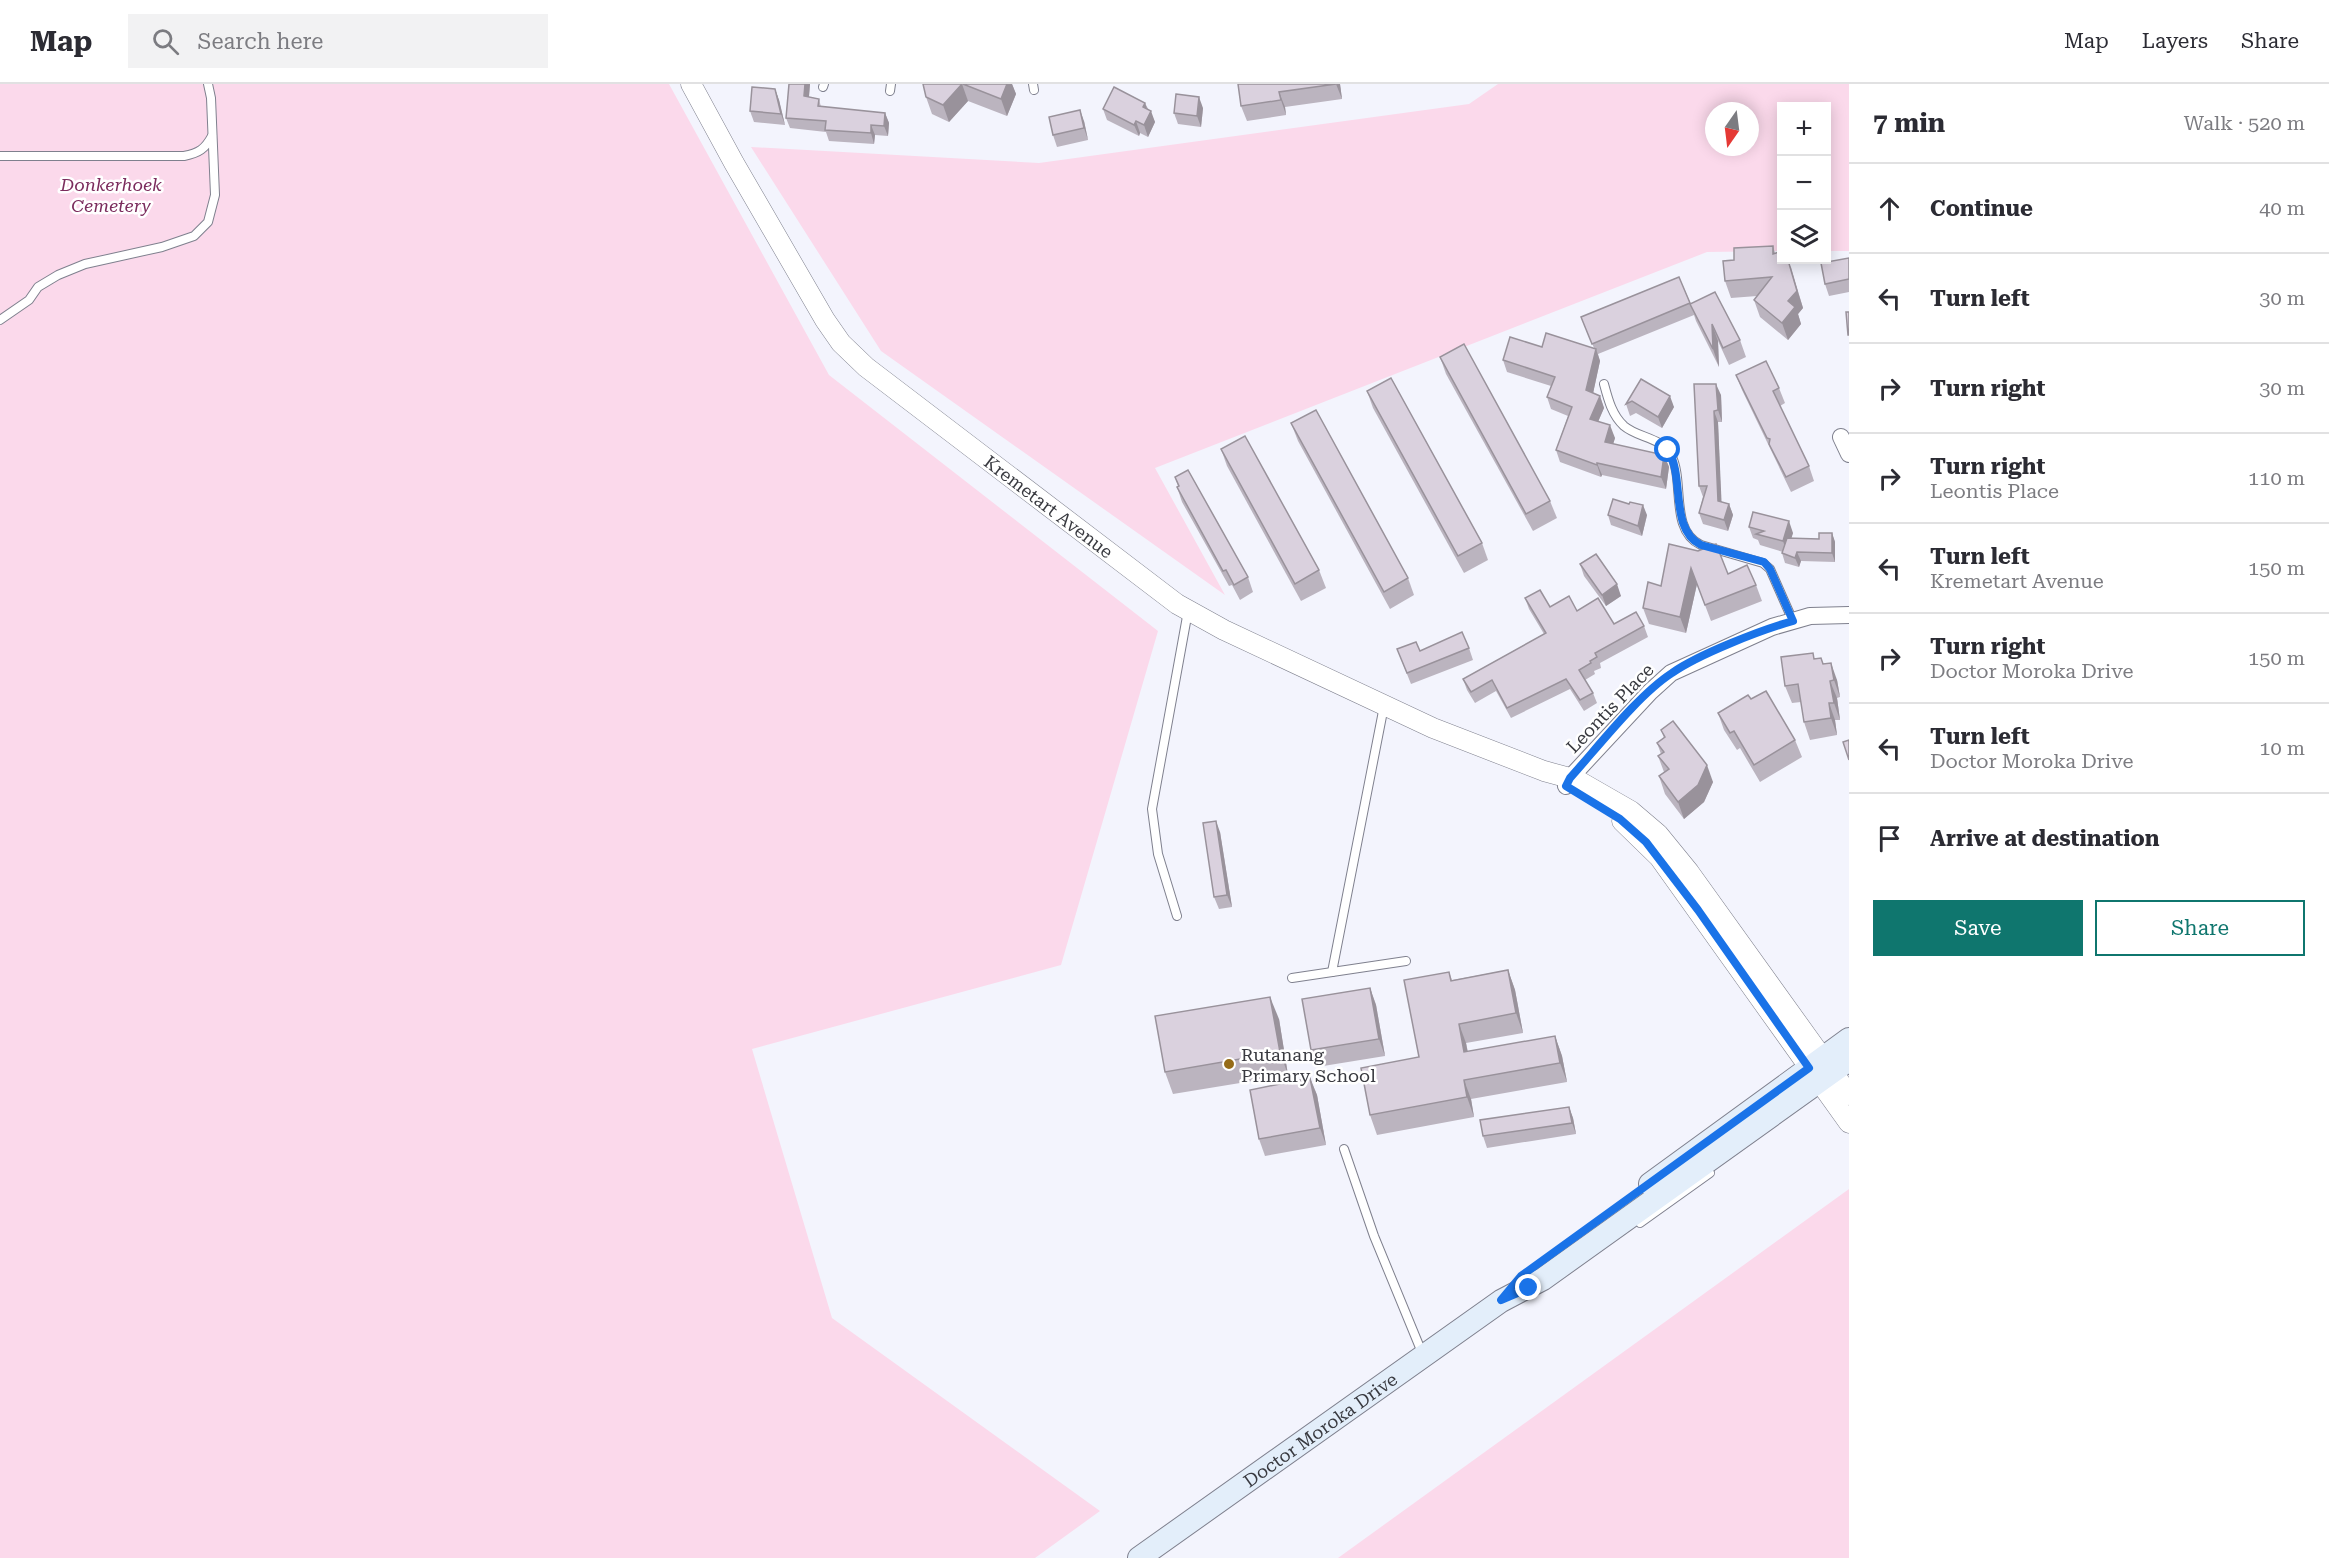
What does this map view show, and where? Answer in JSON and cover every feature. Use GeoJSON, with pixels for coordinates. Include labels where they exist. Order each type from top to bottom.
{"type":"FeatureCollection","features":[{"type":"Feature","properties":{"kind":"main road","name":"Doctor Moroka Drive"},"geometry":{"type":"LineString","coordinates":[[1139,1558],[1501,1300],[1529,1288],[1749,1131],[1826,1068],[1849,1039]]}},
{"type":"Feature","properties":{"kind":"main road","name":"Doctor Moroka Drive"},"geometry":{"type":"LineString","coordinates":[[1501,1300],[1521,1276],[1826,1068]]}},
{"type":"Feature","properties":{"kind":"street","name":"Kremetart Avenue"},"geometry":{"type":"LineString","coordinates":[[691,84],[734,163],[841,343],[897,393],[1188,610],[1224,630],[1433,728],[1568,782],[1620,819],[1646,842],[1698,910],[1849,1095]]}},
{"type":"Feature","properties":{"kind":"street"},"geometry":{"type":"LineString","coordinates":[[1841,437],[1849,454]]}},
{"type":"Feature","properties":{"kind":"street","name":"Leontis Place"},"geometry":{"type":"LineString","coordinates":[[1568,782],[1650,692],[1671,673],[1772,627],[1810,616],[1849,615]]}},
{"type":"Feature","properties":{"kind":"street","name":"Kremetart Avenue"},"geometry":{"type":"LineString","coordinates":[[1826,1068],[1849,1123]]}},
{"type":"Feature","properties":{"kind":"lane"},"geometry":{"type":"LineString","coordinates":[[0,320],[29,300],[38,287],[58,275],[86,264],[141,253],[194,236],[208,222],[214,206],[213,134],[208,84]]}},
{"type":"Feature","properties":{"kind":"lane"},"geometry":{"type":"LineString","coordinates":[[0,156],[184,156],[198,154],[207,147],[213,134]]}},
{"type":"Feature","properties":{"kind":"lane"},"geometry":{"type":"LineString","coordinates":[[1604,384],[1610,405],[1621,423],[1661,445],[1671,456],[1681,514],[1686,530],[1693,540],[1701,545],[1764,562],[1770,569],[1793,621]]}},
{"type":"Feature","properties":{"kind":"lane"},"geometry":{"type":"LineString","coordinates":[[1177,916],[1158,854],[1152,810],[1188,610]]}},
{"type":"Feature","properties":{"kind":"lane"},"geometry":{"type":"LineString","coordinates":[[1332,972],[1384,705]]}},
{"type":"Feature","properties":{"kind":"lane"},"geometry":{"type":"LineString","coordinates":[[1292,978],[1406,961]]}},
{"type":"Feature","properties":{"kind":"lane"},"geometry":{"type":"LineString","coordinates":[[1344,1149],[1374,1236],[1423,1356]]}},
{"type":"Feature","properties":{"kind":"green space","name":"Donkerhoek Cemetery"},"geometry":{"type":"Polygon","coordinates":[[[0,84],[669,84],[829,375],[1158,631],[1061,965],[752,1049],[832,1318],[1100,1511],[1035,1558],[0,1558],[0,84]]]}},
{"type":"Feature","properties":{"kind":"green space"},"geometry":{"type":"Polygon","coordinates":[[[1498,84],[1849,84],[1849,251],[1831,251],[1831,102],[1777,102],[1777,251],[1707,252],[1155,468],[1225,595],[881,351],[751,147],[1039,163],[1469,104],[1498,84]]]}},
{"type":"Feature","properties":{"kind":"green space"},"geometry":{"type":"Polygon","coordinates":[[[1849,1189],[1849,1558],[1338,1558],[1849,1189]]]}},
{"type":"Feature","properties":{"kind":"building"},"geometry":{"type":"Polygon","coordinates":[[[789,84],[805,84],[804,96],[819,99],[818,106],[885,113],[884,126],[871,125],[871,133],[825,130],[826,121],[786,118],[789,84]]]}},
{"type":"Feature","properties":{"kind":"building"},"geometry":{"type":"Polygon","coordinates":[[[923,84],[962,84],[943,105],[926,97],[923,84]]]}},
{"type":"Feature","properties":{"kind":"building"},"geometry":{"type":"Polygon","coordinates":[[[963,84],[1007,84],[1001,99],[963,84]]]}},
{"type":"Feature","properties":{"kind":"building"},"geometry":{"type":"Polygon","coordinates":[[[1238,84],[1336,84],[1279,92],[1281,100],[1241,106],[1238,84]]]}},
{"type":"Feature","properties":{"kind":"building"},"geometry":{"type":"Polygon","coordinates":[[[752,87],[775,89],[781,114],[750,111],[752,87]]]}},
{"type":"Feature","properties":{"kind":"building"},"geometry":{"type":"Polygon","coordinates":[[[1114,87],[1145,103],[1143,107],[1151,111],[1144,125],[1136,121],[1134,125],[1103,109],[1114,87]]]}},
{"type":"Feature","properties":{"kind":"building"},"geometry":{"type":"Polygon","coordinates":[[[1176,94],[1199,97],[1197,116],[1174,113],[1176,94]]]}},
{"type":"Feature","properties":{"kind":"building"},"geometry":{"type":"Polygon","coordinates":[[[1080,110],[1084,128],[1053,135],[1049,117],[1080,110]]]}},
{"type":"Feature","properties":{"kind":"building"},"geometry":{"type":"Polygon","coordinates":[[[1773,246],[1773,254],[1777,253],[1777,264],[1789,264],[1797,291],[1788,301],[1795,307],[1782,323],[1754,300],[1772,277],[1725,281],[1723,261],[1734,260],[1734,248],[1773,246]]]}},
{"type":"Feature","properties":{"kind":"building"},"geometry":{"type":"Polygon","coordinates":[[[1849,258],[1849,279],[1825,284],[1821,264],[1831,264],[1831,261],[1849,258]]]}},
{"type":"Feature","properties":{"kind":"building"},"geometry":{"type":"Polygon","coordinates":[[[1679,277],[1690,303],[1592,344],[1581,317],[1679,277]]]}},
{"type":"Feature","properties":{"kind":"building"},"geometry":{"type":"Polygon","coordinates":[[[1715,292],[1740,340],[1723,348],[1712,324],[1713,349],[1690,304],[1715,292]]]}},
{"type":"Feature","properties":{"kind":"building"},"geometry":{"type":"Polygon","coordinates":[[[1846,312],[1849,312],[1849,335],[1848,335],[1846,312]]]}},
{"type":"Feature","properties":{"kind":"building"},"geometry":{"type":"Polygon","coordinates":[[[1546,333],[1596,349],[1586,390],[1600,396],[1590,419],[1610,425],[1605,442],[1664,455],[1661,477],[1597,463],[1597,465],[1556,450],[1572,407],[1547,397],[1555,377],[1503,360],[1510,337],[1542,347],[1546,333]]]}},
{"type":"Feature","properties":{"kind":"building"},"geometry":{"type":"Polygon","coordinates":[[[1464,344],[1550,501],[1526,514],[1440,357],[1464,344]]]}},
{"type":"Feature","properties":{"kind":"building"},"geometry":{"type":"Polygon","coordinates":[[[1766,361],[1779,388],[1773,391],[1809,466],[1786,477],[1769,444],[1770,439],[1767,438],[1736,375],[1766,361]]]}},
{"type":"Feature","properties":{"kind":"building"},"geometry":{"type":"Polygon","coordinates":[[[1391,378],[1482,543],[1458,556],[1367,391],[1391,378]]]}},
{"type":"Feature","properties":{"kind":"building"},"geometry":{"type":"Polygon","coordinates":[[[1641,379],[1670,396],[1658,417],[1632,401],[1626,404],[1641,379]]]}},
{"type":"Feature","properties":{"kind":"building"},"geometry":{"type":"Polygon","coordinates":[[[1694,384],[1716,384],[1718,410],[1714,411],[1718,501],[1729,504],[1724,520],[1699,513],[1707,486],[1699,486],[1694,384]]]}},
{"type":"Feature","properties":{"kind":"building"},"geometry":{"type":"Polygon","coordinates":[[[1316,410],[1408,578],[1384,592],[1291,423],[1316,410]]]}},
{"type":"Feature","properties":{"kind":"building"},"geometry":{"type":"Polygon","coordinates":[[[1245,436],[1319,570],[1295,584],[1221,449],[1245,436]]]}},
{"type":"Feature","properties":{"kind":"building"},"geometry":{"type":"Polygon","coordinates":[[[1188,470],[1248,577],[1234,585],[1226,570],[1223,571],[1177,487],[1179,486],[1175,477],[1188,470]]]}},
{"type":"Feature","properties":{"kind":"building"},"geometry":{"type":"Polygon","coordinates":[[[1613,499],[1643,505],[1638,526],[1608,515],[1613,499]]]}},
{"type":"Feature","properties":{"kind":"building"},"geometry":{"type":"Polygon","coordinates":[[[1753,512],[1789,521],[1783,541],[1756,534],[1764,531],[1749,527],[1753,512]]]}},
{"type":"Feature","properties":{"kind":"building"},"geometry":{"type":"Polygon","coordinates":[[[1819,533],[1832,533],[1832,553],[1797,552],[1795,558],[1782,553],[1787,538],[1819,539],[1819,533]]]}},
{"type":"Feature","properties":{"kind":"building"},"geometry":{"type":"Polygon","coordinates":[[[1669,544],[1698,551],[1716,544],[1728,574],[1747,565],[1756,585],[1705,605],[1691,568],[1680,617],[1643,608],[1648,582],[1661,586],[1669,544]]]}},
{"type":"Feature","properties":{"kind":"building"},"geometry":{"type":"Polygon","coordinates":[[[1596,554],[1617,584],[1602,595],[1580,564],[1596,554]]]}},
{"type":"Feature","properties":{"kind":"building"},"geometry":{"type":"Polygon","coordinates":[[[1540,590],[1550,607],[1569,596],[1577,611],[1598,598],[1614,624],[1636,612],[1644,626],[1595,653],[1597,657],[1579,670],[1593,693],[1580,700],[1566,679],[1507,708],[1492,680],[1471,692],[1463,679],[1546,633],[1525,598],[1540,590]]]}},
{"type":"Feature","properties":{"kind":"building"},"geometry":{"type":"Polygon","coordinates":[[[1462,632],[1469,648],[1407,673],[1397,649],[1416,642],[1420,651],[1462,632]]]}},
{"type":"Feature","properties":{"kind":"building"},"geometry":{"type":"Polygon","coordinates":[[[1813,653],[1814,659],[1821,658],[1823,664],[1831,663],[1834,680],[1830,681],[1834,703],[1829,703],[1831,718],[1804,722],[1798,684],[1785,686],[1781,657],[1813,653]]]}},
{"type":"Feature","properties":{"kind":"building"},"geometry":{"type":"Polygon","coordinates":[[[1766,691],[1795,740],[1754,765],[1734,731],[1730,733],[1718,713],[1748,695],[1751,699],[1766,691]]]}},
{"type":"Feature","properties":{"kind":"building"},"geometry":{"type":"Polygon","coordinates":[[[1673,721],[1707,765],[1698,785],[1678,802],[1659,776],[1669,769],[1658,756],[1664,752],[1657,743],[1665,737],[1661,730],[1673,721]]]}},
{"type":"Feature","properties":{"kind":"building"},"geometry":{"type":"Polygon","coordinates":[[[1849,740],[1849,760],[1843,742],[1849,740]]]}},
{"type":"Feature","properties":{"kind":"building"},"geometry":{"type":"Polygon","coordinates":[[[1216,821],[1227,895],[1214,897],[1203,823],[1216,821]]]}},
{"type":"Feature","properties":{"kind":"building"},"geometry":{"type":"Polygon","coordinates":[[[1508,970],[1516,1013],[1459,1024],[1464,1052],[1555,1036],[1560,1063],[1464,1080],[1467,1097],[1370,1115],[1361,1068],[1419,1057],[1404,980],[1449,972],[1451,981],[1508,970]]]}},
{"type":"Feature","properties":{"kind":"building"},"geometry":{"type":"Polygon","coordinates":[[[1370,988],[1379,1039],[1311,1050],[1302,999],[1370,988]]]}},
{"type":"Feature","properties":{"kind":"building"},"geometry":{"type":"Polygon","coordinates":[[[1270,997],[1280,1052],[1165,1072],[1155,1016],[1270,997]]]}},
{"type":"Feature","properties":{"kind":"building"},"geometry":{"type":"Polygon","coordinates":[[[1310,1078],[1320,1128],[1259,1139],[1250,1090],[1310,1078]]]}},
{"type":"Feature","properties":{"kind":"building"},"geometry":{"type":"Polygon","coordinates":[[[1569,1107],[1572,1123],[1483,1136],[1480,1120],[1569,1107]]]}},
{"type":"Feature","properties":{"kind":"place","name":"Rutanang Primary School"},"geometry":{"type":"Point","coordinates":[1229,1064]}},
{"type":"Feature","properties":{"kind":"route"},"geometry":{"type":"LineString","coordinates":[[1529,1288],[1501,1300],[1511,1285],[1521,1276],[1809,1068],[1659,857],[1631,827],[1566,786],[1570,778],[1650,692],[1671,673],[1772,627],[1793,621],[1779,587],[1764,562],[1701,545],[1693,540],[1686,530],[1681,514],[1678,483],[1668,450]]}}]}
